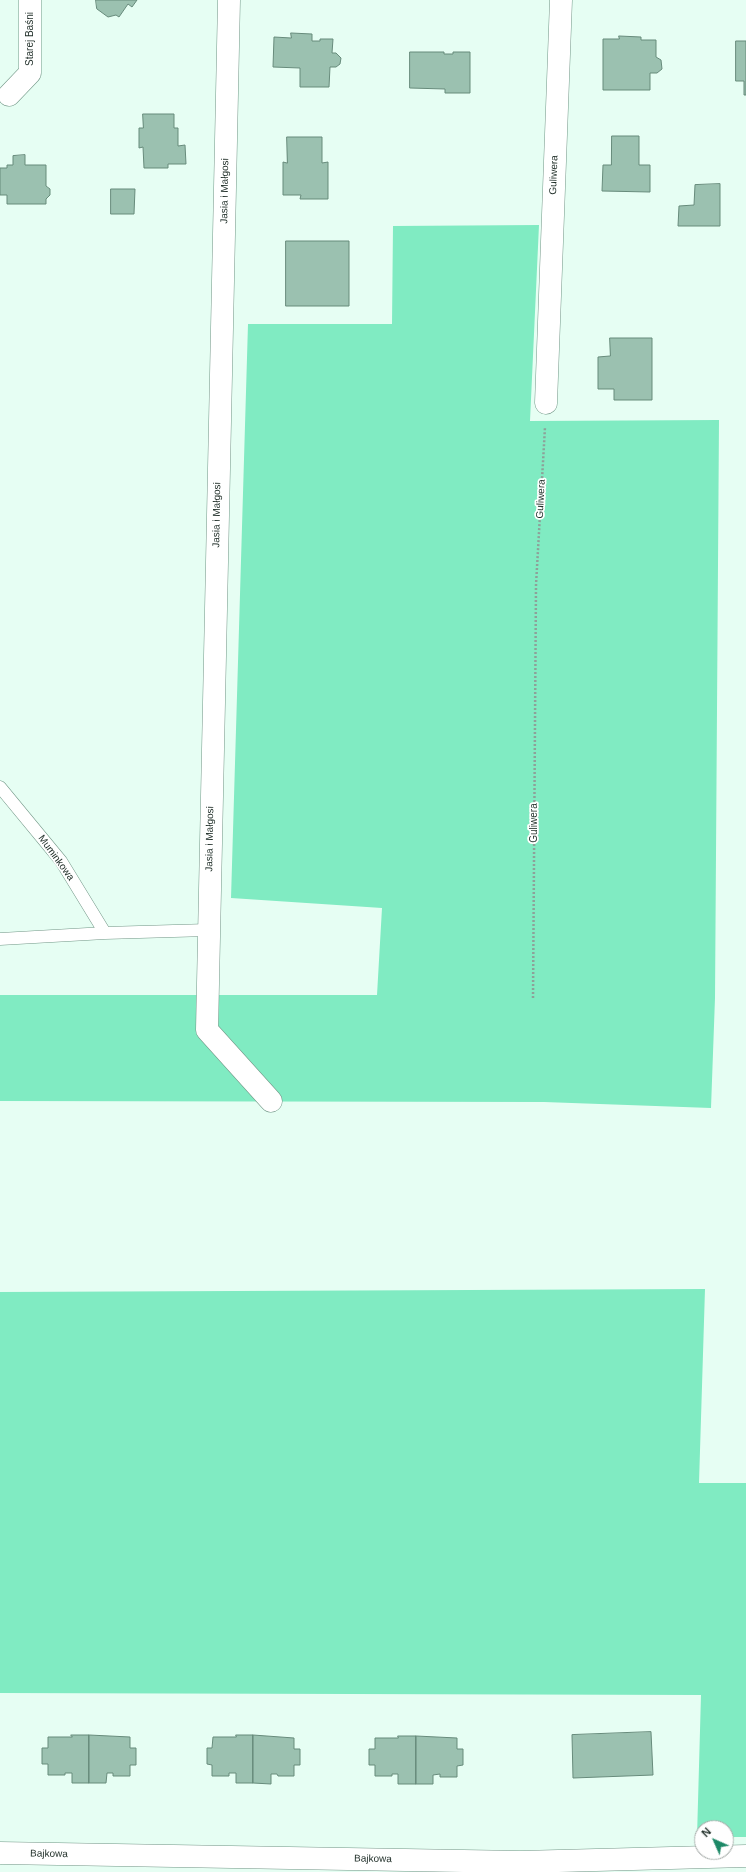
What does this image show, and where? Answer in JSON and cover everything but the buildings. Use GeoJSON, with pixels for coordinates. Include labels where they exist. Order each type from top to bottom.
{"type":"FeatureCollection","features":[{"type":"Feature","properties":{"kind":"street","name":"Starej Baśni"},"geometry":{"type":"LineString","coordinates":[[9,95],[30,73],[30,0]]}},
{"type":"Feature","properties":{"kind":"street","name":"Jasia i Małgosi"},"geometry":{"type":"LineString","coordinates":[[229,0],[207,1030],[272,1101]]}},
{"type":"Feature","properties":{"kind":"street","name":"Guliwera"},"geometry":{"type":"LineString","coordinates":[[546,403],[561,0]]}},
{"type":"Feature","properties":{"kind":"street","name":"Bajkowa"},"geometry":{"type":"LineString","coordinates":[[0,1853],[521,1862],[746,1856]]}},
{"type":"Feature","properties":{"kind":"lane","name":"Muminkowa"},"geometry":{"type":"LineString","coordinates":[[0,788],[61,861],[105,933]]}},
{"type":"Feature","properties":{"kind":"lane"},"geometry":{"type":"LineString","coordinates":[[0,939],[105,933],[208,930]]}},
{"type":"Feature","properties":{"kind":"path","name":"Guliwera"},"geometry":{"type":"LineString","coordinates":[[533,998],[536,585],[546,403]]}},
{"type":"Feature","properties":{"kind":"green space"},"geometry":{"type":"Polygon","coordinates":[[[539,225],[530,421],[719,420],[715,998],[711,1108],[544,1102],[0,1101],[0,995],[377,995],[382,908],[231,898],[248,324],[392,324],[393,226],[539,225]]]}},
{"type":"Feature","properties":{"kind":"green space"},"geometry":{"type":"Polygon","coordinates":[[[705,1289],[699,1483],[746,1483],[746,1837],[734,1837],[734,1820],[697,1820],[701,1695],[0,1693],[0,1292],[705,1289]]]}}]}
